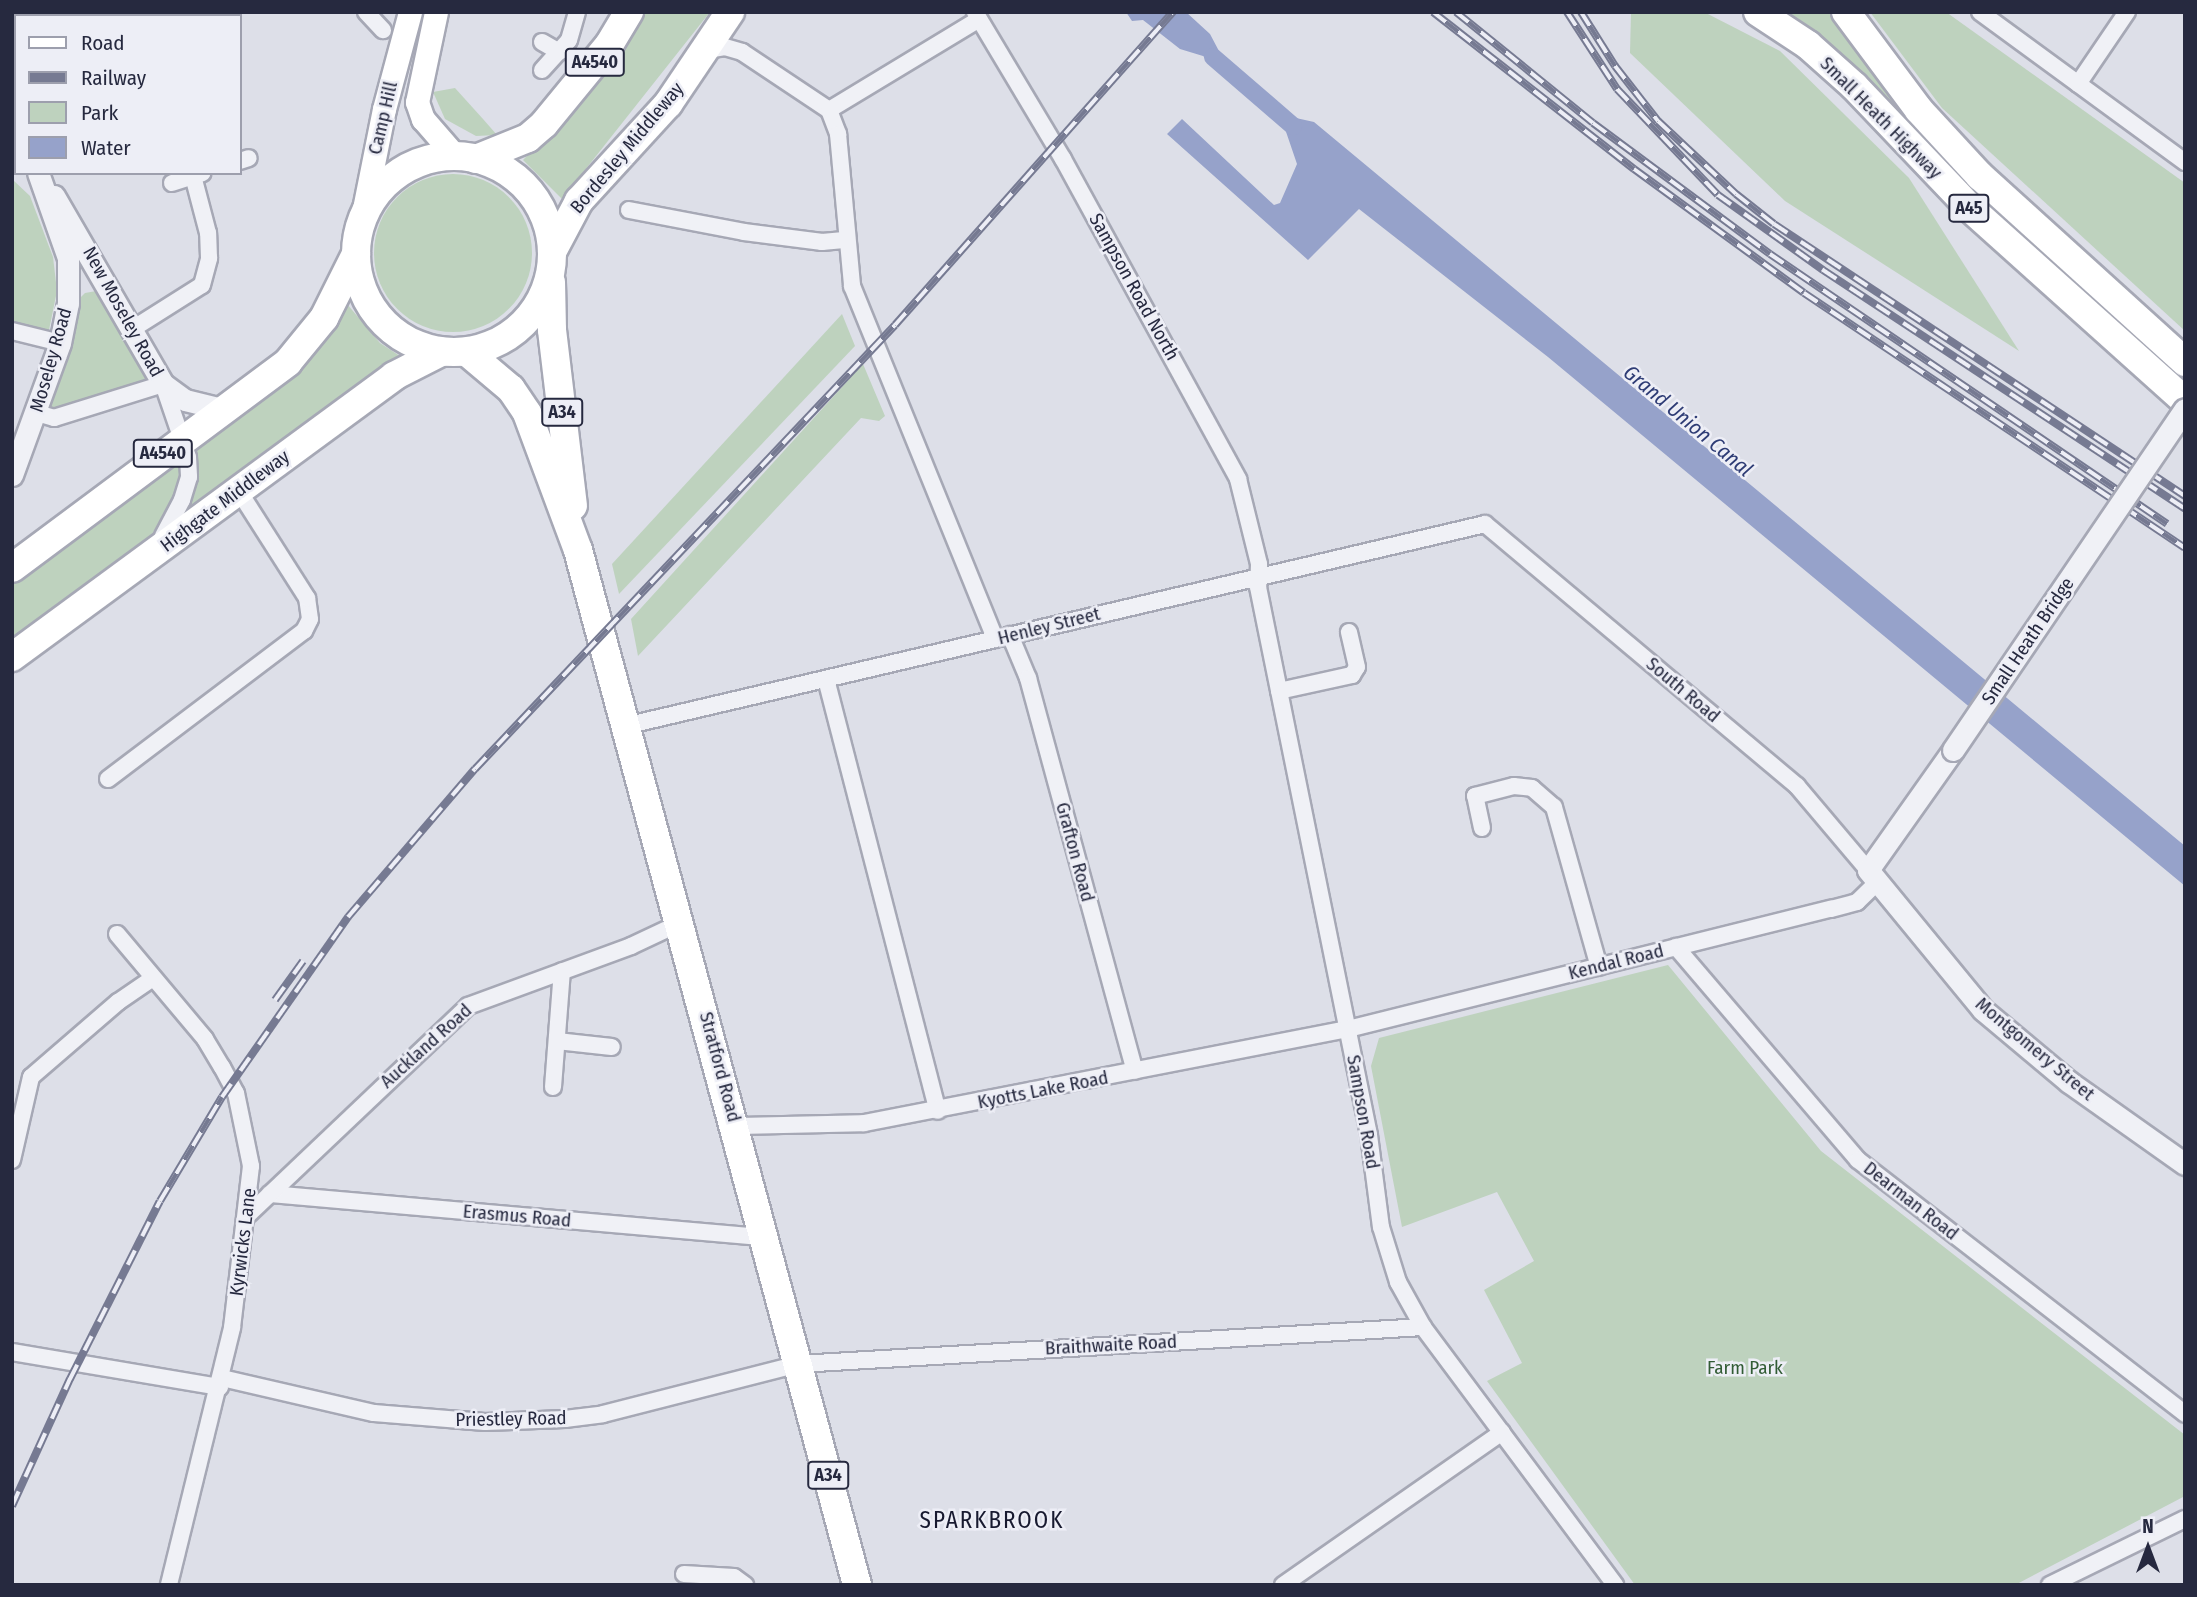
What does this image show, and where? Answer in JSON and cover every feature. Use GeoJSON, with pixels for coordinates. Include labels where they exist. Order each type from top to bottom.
{"type":"FeatureCollection","features":[{"type":"Feature","properties":{"kind":"highway","name":"A4540"},"geometry":{"type":"LineString","coordinates":[[466,158],[528,138],[544,124],[609,45],[629,12]]}},
{"type":"Feature","properties":{"kind":"highway","name":"Bordesley Middleway"},"geometry":{"type":"LineString","coordinates":[[551,263],[579,201],[668,104],[707,50],[730,12]]}},
{"type":"Feature","properties":{"kind":"highway","name":"Small Heath Highway"},"geometry":{"type":"LineString","coordinates":[[1758,12],[1808,45],[1854,86],[1971,209],[2185,401]]}},
{"type":"Feature","properties":{"kind":"highway","name":"Small Heath Highway"},"geometry":{"type":"LineString","coordinates":[[1846,12],[1919,110],[1980,176],[2185,362]]}},
{"type":"Feature","properties":{"kind":"highway"},"geometry":{"type":"LineString","coordinates":[[466,158],[521,183],[543,215],[551,263],[540,303],[521,327],[496,343],[454,352],[414,344],[390,329],[371,307],[360,281],[356,253],[361,224],[378,193],[397,175],[421,163],[466,158]]}},
{"type":"Feature","properties":{"kind":"highway","name":"A4540"},"geometry":{"type":"LineString","coordinates":[[12,568],[288,362],[311,335],[356,253]]}},
{"type":"Feature","properties":{"kind":"highway","name":"Stratford Road"},"geometry":{"type":"LineString","coordinates":[[551,263],[552,330],[578,550]]}},
{"type":"Feature","properties":{"kind":"highway","name":"Stratford Road"},"geometry":{"type":"LineString","coordinates":[[454,352],[511,389],[527,413],[578,550],[629,725],[857,1585]]}},
{"type":"Feature","properties":{"kind":"highway","name":"Highgate Middleway"},"geometry":{"type":"LineString","coordinates":[[12,657],[240,493],[394,376],[454,352]]}},
{"type":"Feature","properties":{"kind":"main road","name":"Camp Hill"},"geometry":{"type":"LineString","coordinates":[[361,224],[384,109],[410,12]]}},
{"type":"Feature","properties":{"kind":"main road","name":"Camp Hill"},"geometry":{"type":"LineString","coordinates":[[436,12],[417,102],[423,119],[466,158]]}},
{"type":"Feature","properties":{"kind":"street"},"geometry":{"type":"LineString","coordinates":[[366,12],[383,30]]}},
{"type":"Feature","properties":{"kind":"street"},"geometry":{"type":"LineString","coordinates":[[542,70],[569,40],[577,12]]}},
{"type":"Feature","properties":{"kind":"street"},"geometry":{"type":"LineString","coordinates":[[1980,12],[2185,162]]}},
{"type":"Feature","properties":{"kind":"street"},"geometry":{"type":"LineString","coordinates":[[2078,84],[2127,12]]}},
{"type":"Feature","properties":{"kind":"street"},"geometry":{"type":"LineString","coordinates":[[707,50],[725,47],[742,52],[829,110],[977,16]]}},
{"type":"Feature","properties":{"kind":"street","name":"Sampson Road North"},"geometry":{"type":"LineString","coordinates":[[977,16],[1063,159],[1227,455],[1238,479],[1259,575]]}},
{"type":"Feature","properties":{"kind":"street"},"geometry":{"type":"LineString","coordinates":[[542,42],[559,52]]}},
{"type":"Feature","properties":{"kind":"street","name":"Grafton Road"},"geometry":{"type":"LineString","coordinates":[[829,110],[838,134],[844,240],[852,286],[1003,637],[1028,678],[1135,1071]]}},
{"type":"Feature","properties":{"kind":"street"},"geometry":{"type":"LineString","coordinates":[[134,328],[202,285],[209,258],[208,233],[198,175],[172,183]]}},
{"type":"Feature","properties":{"kind":"street","name":"New Moseley Road"},"geometry":{"type":"LineString","coordinates":[[41,178],[73,222],[163,384],[185,400],[226,410]]}},
{"type":"Feature","properties":{"kind":"street","name":"Moseley Road"},"geometry":{"type":"LineString","coordinates":[[12,475],[37,413],[60,343],[69,282],[68,258],[41,178]]}},
{"type":"Feature","properties":{"kind":"street"},"geometry":{"type":"LineString","coordinates":[[629,210],[744,232],[822,242],[844,240]]}},
{"type":"Feature","properties":{"kind":"street","name":"Moseley Road"},"geometry":{"type":"LineString","coordinates":[[69,282],[102,276]]}},
{"type":"Feature","properties":{"kind":"street"},"geometry":{"type":"LineString","coordinates":[[12,331],[60,343]]}},
{"type":"Feature","properties":{"kind":"street"},"geometry":{"type":"LineString","coordinates":[[37,413],[54,418],[163,384],[182,439],[188,467],[182,500],[148,557]]}},
{"type":"Feature","properties":{"kind":"street","name":"Small Heath Bridge"},"geometry":{"type":"LineString","coordinates":[[1873,876],[1953,750],[2185,409]]}},
{"type":"Feature","properties":{"kind":"street"},"geometry":{"type":"LineString","coordinates":[[108,779],[304,631],[310,619],[307,598],[240,493]]}},
{"type":"Feature","properties":{"kind":"street","name":"South Road"},"geometry":{"type":"LineString","coordinates":[[1469,525],[1485,524],[1496,530],[1797,786],[1873,876]]}},
{"type":"Feature","properties":{"kind":"street","name":"Henley Street"},"geometry":{"type":"LineString","coordinates":[[629,725],[1469,525]]}},
{"type":"Feature","properties":{"kind":"street","name":"Sampson Road"},"geometry":{"type":"LineString","coordinates":[[1259,575],[1279,691],[1348,1029],[1381,1227],[1398,1282],[1423,1326],[1615,1585]]}},
{"type":"Feature","properties":{"kind":"street"},"geometry":{"type":"LineString","coordinates":[[1279,691],[1352,675],[1357,667],[1349,632]]}},
{"type":"Feature","properties":{"kind":"street"},"geometry":{"type":"LineString","coordinates":[[826,680],[938,1111]]}},
{"type":"Feature","properties":{"kind":"street"},"geometry":{"type":"LineString","coordinates":[[1482,828],[1475,796],[1514,786],[1532,788],[1554,807],[1599,967]]}},
{"type":"Feature","properties":{"kind":"street","name":"Kendal Road"},"geometry":{"type":"LineString","coordinates":[[1348,1029],[1857,902],[1873,876]]}},
{"type":"Feature","properties":{"kind":"street","name":"Montgomery Street"},"geometry":{"type":"LineString","coordinates":[[1873,876],[1983,1010],[2069,1082],[2185,1164]]}},
{"type":"Feature","properties":{"kind":"street","name":"Auckland Road"},"geometry":{"type":"LineString","coordinates":[[249,1214],[468,1006],[680,923]]}},
{"type":"Feature","properties":{"kind":"street","name":"Kyrwicks Lane"},"geometry":{"type":"LineString","coordinates":[[117,934],[205,1039],[236,1093],[251,1167],[249,1214],[221,1383],[169,1585]]}},
{"type":"Feature","properties":{"kind":"street","name":"Dearman Road"},"geometry":{"type":"LineString","coordinates":[[1676,947],[1858,1160],[2185,1414]]}},
{"type":"Feature","properties":{"kind":"street"},"geometry":{"type":"LineString","coordinates":[[553,1087],[562,971]]}},
{"type":"Feature","properties":{"kind":"street"},"geometry":{"type":"LineString","coordinates":[[12,1160],[31,1077],[118,1002],[153,978]]}},
{"type":"Feature","properties":{"kind":"street","name":"Kyotts Lake Road"},"geometry":{"type":"LineString","coordinates":[[736,1126],[864,1123],[938,1111],[1348,1029]]}},
{"type":"Feature","properties":{"kind":"street"},"geometry":{"type":"LineString","coordinates":[[557,1041],[612,1047]]}},
{"type":"Feature","properties":{"kind":"street","name":"Erasmus Road"},"geometry":{"type":"LineString","coordinates":[[270,1194],[764,1237]]}},
{"type":"Feature","properties":{"kind":"street","name":"Braithwaite Road"},"geometry":{"type":"LineString","coordinates":[[799,1364],[1423,1326]]}},
{"type":"Feature","properties":{"kind":"street","name":"Priestley Road"},"geometry":{"type":"LineString","coordinates":[[12,1352],[221,1383],[374,1413],[485,1422],[603,1414],[799,1364]]}},
{"type":"Feature","properties":{"kind":"street"},"geometry":{"type":"LineString","coordinates":[[1283,1585],[1502,1432]]}},
{"type":"Feature","properties":{"kind":"street"},"geometry":{"type":"LineString","coordinates":[[2050,1585],[2185,1520]]}},
{"type":"Feature","properties":{"kind":"street"},"geometry":{"type":"LineString","coordinates":[[684,1574],[734,1577],[745,1585]]}},
{"type":"Feature","properties":{"kind":"green space"},"geometry":{"type":"Polygon","coordinates":[[[646,12],[710,12],[562,199],[523,160],[596,86],[646,12]]]}},
{"type":"Feature","properties":{"kind":"green space"},"geometry":{"type":"Polygon","coordinates":[[[1631,12],[1704,12],[1780,51],[1909,178],[2019,351],[1785,201],[1630,53],[1631,12]]]}},
{"type":"Feature","properties":{"kind":"green space"},"geometry":{"type":"Polygon","coordinates":[[[1779,12],[1835,12],[2185,375],[2185,395],[1779,12]]]}},
{"type":"Feature","properties":{"kind":"green space"},"geometry":{"type":"Polygon","coordinates":[[[1870,12],[1946,12],[2185,183],[2185,331],[1942,108],[1870,12]]]}},
{"type":"Feature","properties":{"kind":"green space"},"geometry":{"type":"Polygon","coordinates":[[[455,88],[497,135],[476,136],[445,119],[433,92],[455,88]]]}},
{"type":"Feature","properties":{"kind":"green space"},"geometry":{"type":"Polygon","coordinates":[[[453,174],[483,180],[509,197],[526,223],[532,253],[526,283],[509,309],[483,326],[453,332],[423,326],[397,309],[380,283],[374,253],[380,223],[397,197],[423,180],[453,174]]]}},
{"type":"Feature","properties":{"kind":"green space"},"geometry":{"type":"Polygon","coordinates":[[[12,179],[30,196],[53,257],[57,291],[48,335],[12,326],[12,179]]]}},
{"type":"Feature","properties":{"kind":"green space"},"geometry":{"type":"Polygon","coordinates":[[[102,290],[153,380],[60,411],[49,408],[78,300],[85,293],[102,290]]]}},
{"type":"Feature","properties":{"kind":"green space"},"geometry":{"type":"Polygon","coordinates":[[[347,304],[380,343],[406,360],[182,522],[194,471],[193,447],[300,366],[327,338],[347,304]]]}},
{"type":"Feature","properties":{"kind":"green space"},"geometry":{"type":"Polygon","coordinates":[[[842,314],[855,346],[619,594],[612,564],[842,314]]]}},
{"type":"Feature","properties":{"kind":"green space"},"geometry":{"type":"Polygon","coordinates":[[[863,364],[885,416],[879,421],[861,418],[638,656],[631,619],[863,364]]]}},
{"type":"Feature","properties":{"kind":"green space"},"geometry":{"type":"Polygon","coordinates":[[[182,456],[176,491],[152,538],[12,649],[12,580],[182,456]]]}},
{"type":"Feature","properties":{"kind":"green space","name":"Farm Park"},"geometry":{"type":"Polygon","coordinates":[[[1668,965],[1821,1151],[2185,1435],[2185,1496],[2015,1585],[1635,1585],[1487,1381],[1522,1363],[1484,1290],[1534,1261],[1497,1192],[1402,1227],[1371,1066],[1379,1038],[1668,965]]]}},
{"type":"Feature","properties":{"kind":"water"},"geometry":{"type":"Polygon","coordinates":[[[1126,12],[1186,12],[1210,34],[1230,72],[1226,74],[1203,56],[1180,49],[1143,20],[1132,21],[1126,12]]]}},
{"type":"Feature","properties":{"kind":"water"},"geometry":{"type":"Polygon","coordinates":[[[1277,108],[1287,116],[1314,122],[2185,846],[2185,886],[1548,357],[1359,209],[1308,260],[1167,134],[1182,119],[1274,205],[1280,203],[1297,164],[1282,120],[1273,113],[1277,108]]]}},
{"type":"Feature","properties":{"kind":"waterway","name":"Grand Union Canal"},"geometry":{"type":"LineString","coordinates":[[1213,57],[1293,126]]}},
{"type":"Feature","properties":{"kind":"railway"},"geometry":{"type":"LineString","coordinates":[[12,1506],[70,1379],[160,1201],[222,1097],[348,917],[475,769],[895,325],[1173,12]]}},
{"type":"Feature","properties":{"kind":"railway"},"geometry":{"type":"LineString","coordinates":[[1433,12],[1634,169],[1804,293],[2185,548]]}},
{"type":"Feature","properties":{"kind":"railway"},"geometry":{"type":"LineString","coordinates":[[1456,12],[1593,123],[1770,254],[2167,524]]}},
{"type":"Feature","properties":{"kind":"railway"},"geometry":{"type":"LineString","coordinates":[[1567,12],[1617,89],[1718,195],[1823,270],[2185,509]]}},
{"type":"Feature","properties":{"kind":"railway"},"geometry":{"type":"LineString","coordinates":[[1581,12],[1615,66],[1658,121],[1736,194],[1774,224],[2185,496]]}},
{"type":"Feature","properties":{"kind":"railway"},"geometry":{"type":"LineString","coordinates":[[275,1000],[303,961]]}},
{"type":"Feature","properties":{"kind":"district","name":"SPARKBROOK"},"geometry":{"type":"Point","coordinates":[992,1520]}}]}
